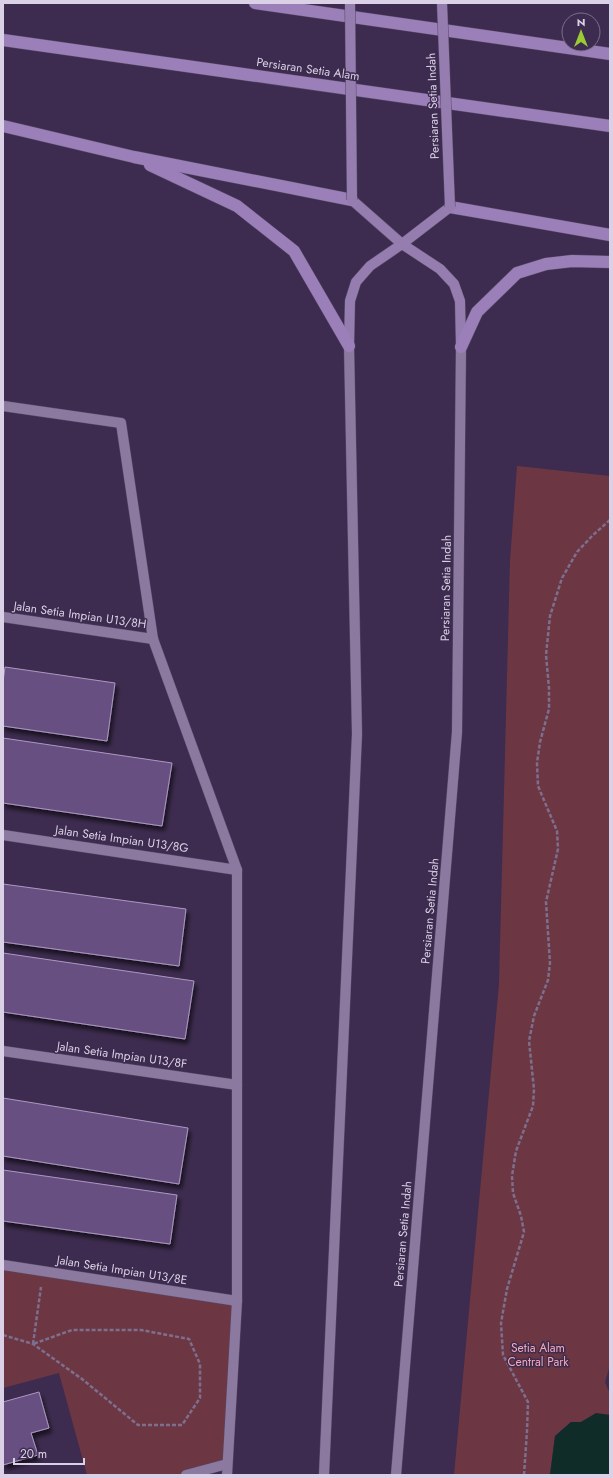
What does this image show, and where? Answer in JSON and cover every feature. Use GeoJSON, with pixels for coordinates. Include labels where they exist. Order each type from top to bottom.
{"type":"FeatureCollection","features":[{"type":"Feature","properties":{"kind":"highway"},"geometry":{"type":"LineString","coordinates":[[255,3],[610,54]]}},
{"type":"Feature","properties":{"kind":"highway","name":"Persiaran Setia Alam"},"geometry":{"type":"LineString","coordinates":[[3,40],[610,126]]}},
{"type":"Feature","properties":{"kind":"highway"},"geometry":{"type":"LineString","coordinates":[[3,126],[134,157],[352,200]]}},
{"type":"Feature","properties":{"kind":"highway"},"geometry":{"type":"LineString","coordinates":[[134,157],[237,206],[294,251],[349,346]]}},
{"type":"Feature","properties":{"kind":"highway"},"geometry":{"type":"LineString","coordinates":[[450,207],[610,235]]}},
{"type":"Feature","properties":{"kind":"highway"},"geometry":{"type":"LineString","coordinates":[[461,347],[477,312],[517,273],[546,264],[572,261],[610,262]]}},
{"type":"Feature","properties":{"kind":"main road"},"geometry":{"type":"LineString","coordinates":[[350,3],[352,200],[402,244],[440,269],[454,284],[460,301],[461,347]]}},
{"type":"Feature","properties":{"kind":"main road","name":"Persiaran Setia Indah"},"geometry":{"type":"LineString","coordinates":[[442,3],[450,207]]}},
{"type":"Feature","properties":{"kind":"main road"},"geometry":{"type":"LineString","coordinates":[[349,346],[350,301],[356,282],[370,266],[402,244],[450,207]]}},
{"type":"Feature","properties":{"kind":"street"},"geometry":{"type":"LineString","coordinates":[[324,1475],[358,734],[349,346]]}},
{"type":"Feature","properties":{"kind":"street","name":"Persiaran Setia Indah"},"geometry":{"type":"LineString","coordinates":[[396,1475],[457,732],[461,347]]}},
{"type":"Feature","properties":{"kind":"street"},"geometry":{"type":"LineString","coordinates":[[3,406],[121,423],[153,639],[238,870],[237,1301],[227,1475]]}},
{"type":"Feature","properties":{"kind":"street","name":"Jalan Setia Impian U13/8H"},"geometry":{"type":"LineString","coordinates":[[3,617],[153,639]]}},
{"type":"Feature","properties":{"kind":"street","name":"Jalan Setia Impian U13/8G"},"geometry":{"type":"LineString","coordinates":[[3,835],[238,870]]}},
{"type":"Feature","properties":{"kind":"street","name":"Jalan Setia Impian U13/8F"},"geometry":{"type":"LineString","coordinates":[[3,1051],[238,1084]]}},
{"type":"Feature","properties":{"kind":"street","name":"Jalan Setia Impian U13/8E"},"geometry":{"type":"LineString","coordinates":[[3,1265],[237,1301]]}},
{"type":"Feature","properties":{"kind":"street"},"geometry":{"type":"LineString","coordinates":[[186,1475],[227,1464]]}},
{"type":"Feature","properties":{"kind":"path"},"geometry":{"type":"LineString","coordinates":[[524,1475],[528,1431],[528,1402],[503,1355],[501,1323],[507,1289],[524,1232],[521,1216],[513,1193],[512,1176],[516,1151],[533,1106],[534,1089],[529,1041],[534,1016],[548,980],[550,963],[546,902],[558,849],[556,831],[538,786],[537,763],[540,742],[549,709],[547,647],[550,616],[562,578],[577,552],[610,520]]}},
{"type":"Feature","properties":{"kind":"path"},"geometry":{"type":"LineString","coordinates":[[33,1344],[44,1271]]}},
{"type":"Feature","properties":{"kind":"path"},"geometry":{"type":"LineString","coordinates":[[3,1335],[33,1344],[82,1379],[138,1425],[182,1425],[200,1398],[200,1364],[189,1339],[141,1330],[72,1330],[33,1344]]}},
{"type":"Feature","properties":{"kind":"green space","name":"Setia Alam Central Park"},"geometry":{"type":"Polygon","coordinates":[[[517,466],[610,476],[610,1365],[605,1382],[610,1394],[610,1415],[596,1414],[581,1422],[571,1422],[555,1436],[550,1475],[454,1475],[499,984],[510,561],[517,466]]]}},
{"type":"Feature","properties":{"kind":"green space"},"geometry":{"type":"Polygon","coordinates":[[[3,1265],[237,1301],[227,1464],[186,1475],[87,1475],[59,1373],[3,1388],[3,1265]]]}},
{"type":"Feature","properties":{"kind":"shaded area"},"geometry":{"type":"Polygon","coordinates":[[[596,1413],[610,1415],[610,1475],[550,1475],[555,1436],[571,1422],[581,1422],[596,1413]]]}},
{"type":"Feature","properties":{"kind":"building"},"geometry":{"type":"Polygon","coordinates":[[[5,667],[115,683],[107,741],[3,726],[3,682],[5,667]]]}},
{"type":"Feature","properties":{"kind":"building"},"geometry":{"type":"Polygon","coordinates":[[[3,738],[172,763],[162,826],[3,803],[3,738]]]}},
{"type":"Feature","properties":{"kind":"building"},"geometry":{"type":"Polygon","coordinates":[[[3,884],[186,909],[179,966],[3,942],[3,884]]]}},
{"type":"Feature","properties":{"kind":"building"},"geometry":{"type":"Polygon","coordinates":[[[3,953],[194,981],[185,1039],[3,1012],[3,953]]]}},
{"type":"Feature","properties":{"kind":"building"},"geometry":{"type":"Polygon","coordinates":[[[3,1098],[188,1128],[179,1184],[3,1156],[3,1098]]]}},
{"type":"Feature","properties":{"kind":"building"},"geometry":{"type":"Polygon","coordinates":[[[3,1170],[177,1195],[170,1244],[3,1221],[3,1170]]]}},
{"type":"Feature","properties":{"kind":"building"},"geometry":{"type":"Polygon","coordinates":[[[39,1392],[49,1428],[31,1433],[38,1455],[3,1465],[3,1402],[39,1392]]]}}]}
